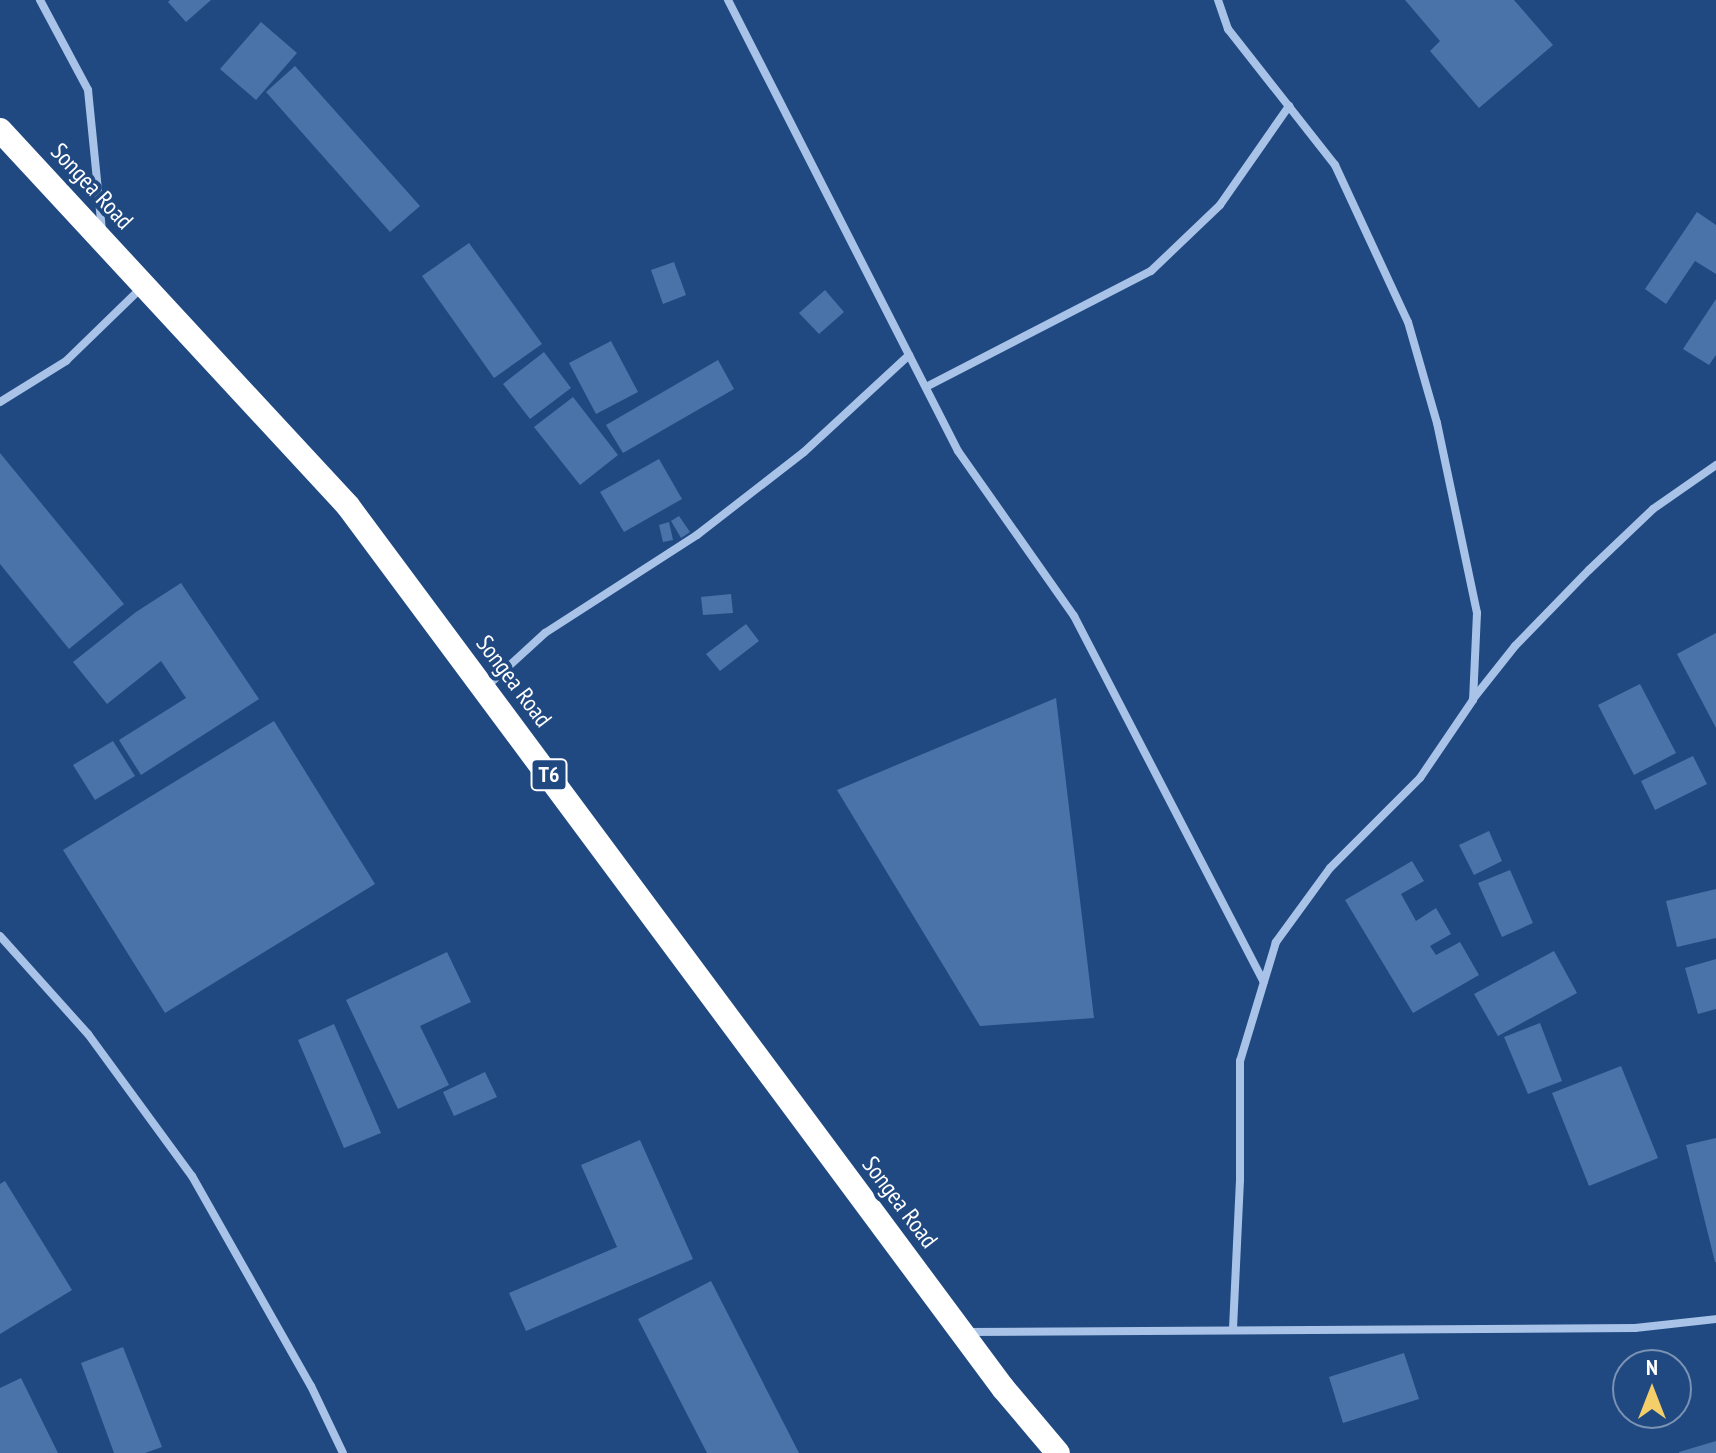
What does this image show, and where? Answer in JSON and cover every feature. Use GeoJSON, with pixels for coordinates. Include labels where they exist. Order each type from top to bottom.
{"type":"FeatureCollection","features":[{"type":"Feature","properties":{"kind":"highway","name":"Songea Road"},"geometry":{"type":"LineString","coordinates":[[0,130],[348,506],[961,1332],[1058,1453]]}},
{"type":"Feature","properties":{"kind":"street"},"geometry":{"type":"LineString","coordinates":[[40,0],[88,90],[103,239]]}},
{"type":"Feature","properties":{"kind":"street"},"geometry":{"type":"LineString","coordinates":[[728,0],[958,451],[1074,616],[1264,982]]}},
{"type":"Feature","properties":{"kind":"street"},"geometry":{"type":"LineString","coordinates":[[1218,0],[1228,29],[1335,165],[1408,322],[1437,423],[1477,613],[1473,700]]}},
{"type":"Feature","properties":{"kind":"street"},"geometry":{"type":"LineString","coordinates":[[926,387],[1151,271],[1220,205],[1289,106]]}},
{"type":"Feature","properties":{"kind":"street"},"geometry":{"type":"LineString","coordinates":[[0,402],[66,361],[145,285]]}},
{"type":"Feature","properties":{"kind":"street"},"geometry":{"type":"LineString","coordinates":[[484,688],[545,633],[697,535],[804,452],[909,355]]}},
{"type":"Feature","properties":{"kind":"street"},"geometry":{"type":"LineString","coordinates":[[1233,1328],[1240,1180],[1240,1061],[1276,942],[1330,868],[1420,778],[1473,700],[1515,646],[1653,509],[1716,465]]}},
{"type":"Feature","properties":{"kind":"street"},"geometry":{"type":"LineString","coordinates":[[0,936],[88,1034],[192,1176],[311,1386],[343,1453]]}},
{"type":"Feature","properties":{"kind":"street"},"geometry":{"type":"LineString","coordinates":[[961,1332],[1635,1328],[1716,1319]]}},
{"type":"Feature","properties":{"kind":"building"},"geometry":{"type":"Polygon","coordinates":[[[211,0],[186,22],[168,2],[211,0]]]}},
{"type":"Feature","properties":{"kind":"building"},"geometry":{"type":"Polygon","coordinates":[[[1405,0],[1514,0],[1553,45],[1479,108],[1430,51],[1440,41],[1405,0]]]}},
{"type":"Feature","properties":{"kind":"building"},"geometry":{"type":"Polygon","coordinates":[[[261,22],[297,53],[256,100],[220,69],[261,22]]]}},
{"type":"Feature","properties":{"kind":"building"},"geometry":{"type":"Polygon","coordinates":[[[295,66],[420,206],[390,232],[266,92],[295,66]]]}},
{"type":"Feature","properties":{"kind":"building"},"geometry":{"type":"Polygon","coordinates":[[[1697,212],[1716,225],[1716,274],[1695,261],[1666,304],[1645,289],[1697,212]]]}},
{"type":"Feature","properties":{"kind":"building"},"geometry":{"type":"Polygon","coordinates":[[[469,243],[542,344],[494,378],[422,276],[469,243]]]}},
{"type":"Feature","properties":{"kind":"building"},"geometry":{"type":"Polygon","coordinates":[[[674,262],[686,295],[663,304],[651,270],[674,262]]]}},
{"type":"Feature","properties":{"kind":"building"},"geometry":{"type":"Polygon","coordinates":[[[825,290],[844,312],[819,334],[799,313],[825,290]]]}},
{"type":"Feature","properties":{"kind":"building"},"geometry":{"type":"Polygon","coordinates":[[[1716,299],[1716,355],[1709,365],[1683,349],[1716,299]]]}},
{"type":"Feature","properties":{"kind":"building"},"geometry":{"type":"Polygon","coordinates":[[[611,341],[638,392],[596,414],[569,363],[611,341]]]}},
{"type":"Feature","properties":{"kind":"building"},"geometry":{"type":"Polygon","coordinates":[[[544,352],[571,388],[530,419],[503,384],[544,352]]]}},
{"type":"Feature","properties":{"kind":"building"},"geometry":{"type":"Polygon","coordinates":[[[718,360],[734,389],[623,453],[606,425],[718,360]]]}},
{"type":"Feature","properties":{"kind":"building"},"geometry":{"type":"Polygon","coordinates":[[[573,397],[618,455],[580,485],[534,427],[573,397]]]}},
{"type":"Feature","properties":{"kind":"building"},"geometry":{"type":"Polygon","coordinates":[[[0,453],[124,604],[69,649],[0,564],[0,453]]]}},
{"type":"Feature","properties":{"kind":"building"},"geometry":{"type":"Polygon","coordinates":[[[659,459],[682,499],[624,532],[600,492],[659,459]]]}},
{"type":"Feature","properties":{"kind":"building"},"geometry":{"type":"Polygon","coordinates":[[[679,516],[690,532],[681,538],[671,521],[679,516]]]}},
{"type":"Feature","properties":{"kind":"building"},"geometry":{"type":"Polygon","coordinates":[[[669,522],[673,540],[663,542],[659,525],[669,522]]]}},
{"type":"Feature","properties":{"kind":"building"},"geometry":{"type":"Polygon","coordinates":[[[181,583],[259,699],[141,775],[119,740],[186,698],[161,661],[107,704],[73,662],[136,612],[181,583]]]}},
{"type":"Feature","properties":{"kind":"building"},"geometry":{"type":"Polygon","coordinates":[[[731,594],[733,613],[703,615],[701,597],[731,594]]]}},
{"type":"Feature","properties":{"kind":"building"},"geometry":{"type":"Polygon","coordinates":[[[746,624],[759,641],[720,671],[706,654],[746,624]]]}},
{"type":"Feature","properties":{"kind":"building"},"geometry":{"type":"Polygon","coordinates":[[[1716,633],[1716,728],[1677,654],[1716,633]]]}},
{"type":"Feature","properties":{"kind":"building"},"geometry":{"type":"Polygon","coordinates":[[[1640,684],[1676,753],[1634,775],[1598,705],[1640,684]]]}},
{"type":"Feature","properties":{"kind":"building"},"geometry":{"type":"Polygon","coordinates":[[[1056,698],[1094,1018],[980,1026],[837,790],[1056,698]]]}},
{"type":"Feature","properties":{"kind":"building"},"geometry":{"type":"Polygon","coordinates":[[[274,721],[375,884],[165,1013],[63,850],[274,721]]]}},
{"type":"Feature","properties":{"kind":"building"},"geometry":{"type":"Polygon","coordinates":[[[113,741],[135,776],[95,800],[73,765],[113,741]]]}},
{"type":"Feature","properties":{"kind":"building"},"geometry":{"type":"Polygon","coordinates":[[[1693,756],[1707,784],[1655,810],[1641,781],[1693,756]]]}},
{"type":"Feature","properties":{"kind":"building"},"geometry":{"type":"Polygon","coordinates":[[[1489,831],[1502,861],[1474,875],[1459,845],[1489,831]]]}},
{"type":"Feature","properties":{"kind":"building"},"geometry":{"type":"Polygon","coordinates":[[[1412,861],[1424,881],[1401,894],[1416,921],[1436,908],[1451,934],[1430,946],[1436,955],[1460,942],[1479,975],[1413,1013],[1345,900],[1412,861]]]}},
{"type":"Feature","properties":{"kind":"building"},"geometry":{"type":"Polygon","coordinates":[[[1510,870],[1533,923],[1502,937],[1478,883],[1510,870]]]}},
{"type":"Feature","properties":{"kind":"building"},"geometry":{"type":"Polygon","coordinates":[[[1716,889],[1716,938],[1677,947],[1666,901],[1716,889]]]}},
{"type":"Feature","properties":{"kind":"building"},"geometry":{"type":"Polygon","coordinates":[[[1554,951],[1577,993],[1498,1036],[1474,994],[1554,951]]]}},
{"type":"Feature","properties":{"kind":"building"},"geometry":{"type":"Polygon","coordinates":[[[447,952],[471,1002],[420,1026],[449,1085],[398,1109],[346,1000],[447,952]]]}},
{"type":"Feature","properties":{"kind":"building"},"geometry":{"type":"Polygon","coordinates":[[[1716,959],[1716,1009],[1698,1014],[1685,968],[1716,959]]]}},
{"type":"Feature","properties":{"kind":"building"},"geometry":{"type":"Polygon","coordinates":[[[1540,1023],[1562,1081],[1528,1094],[1504,1037],[1540,1023]]]}},
{"type":"Feature","properties":{"kind":"building"},"geometry":{"type":"Polygon","coordinates":[[[334,1024],[381,1133],[344,1148],[298,1040],[334,1024]]]}},
{"type":"Feature","properties":{"kind":"building"},"geometry":{"type":"Polygon","coordinates":[[[1621,1066],[1658,1158],[1589,1186],[1552,1093],[1621,1066]]]}},
{"type":"Feature","properties":{"kind":"building"},"geometry":{"type":"Polygon","coordinates":[[[485,1072],[497,1097],[454,1116],[443,1092],[485,1072]]]}},
{"type":"Feature","properties":{"kind":"building"},"geometry":{"type":"Polygon","coordinates":[[[1716,1138],[1716,1262],[1715,1262],[1686,1145],[1716,1138]]]}},
{"type":"Feature","properties":{"kind":"building"},"geometry":{"type":"Polygon","coordinates":[[[640,1140],[693,1259],[526,1331],[509,1293],[617,1247],[581,1165],[640,1140]]]}},
{"type":"Feature","properties":{"kind":"building"},"geometry":{"type":"Polygon","coordinates":[[[5,1181],[72,1290],[0,1334],[0,1184],[5,1181]]]}},
{"type":"Feature","properties":{"kind":"building"},"geometry":{"type":"Polygon","coordinates":[[[711,1281],[799,1453],[707,1453],[638,1319],[711,1281]]]}},
{"type":"Feature","properties":{"kind":"building"},"geometry":{"type":"Polygon","coordinates":[[[123,1347],[162,1447],[145,1453],[114,1453],[81,1363],[123,1347]]]}},
{"type":"Feature","properties":{"kind":"building"},"geometry":{"type":"Polygon","coordinates":[[[1404,1353],[1419,1399],[1343,1423],[1329,1377],[1404,1353]]]}},
{"type":"Feature","properties":{"kind":"building"},"geometry":{"type":"Polygon","coordinates":[[[21,1378],[58,1453],[0,1453],[0,1388],[21,1378]]]}},
{"type":"Feature","properties":{"kind":"building"},"geometry":{"type":"Polygon","coordinates":[[[1716,1441],[1716,1453],[1679,1453],[1679,1452],[1716,1441]]]}}]}
